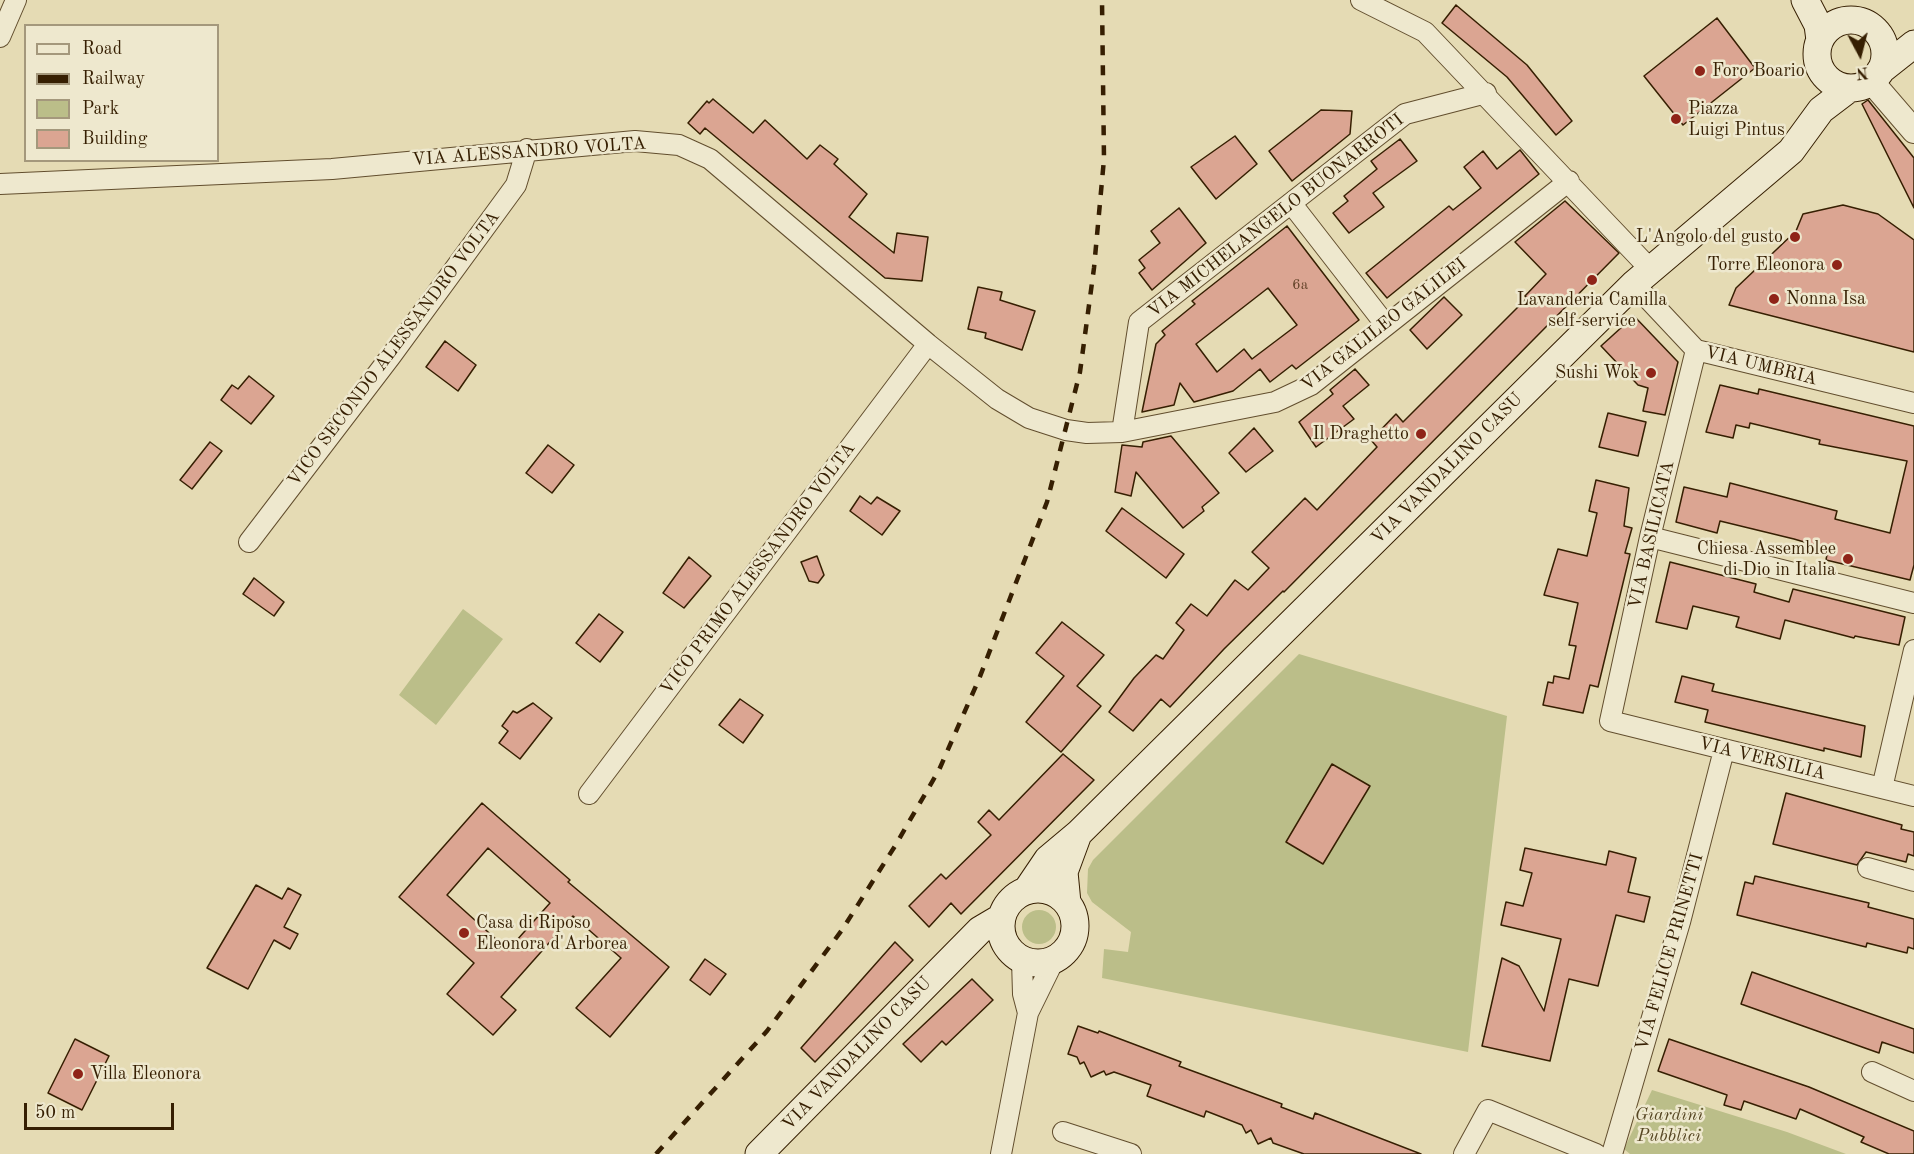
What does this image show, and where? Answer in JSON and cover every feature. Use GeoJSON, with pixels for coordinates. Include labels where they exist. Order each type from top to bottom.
{"type":"FeatureCollection","features":[{"type":"Feature","properties":{"kind":"main road"},"geometry":{"type":"LineString","coordinates":[[1805,0],[1818,25],[1820,40],[1817,56],[1825,76],[1835,84],[1872,73],[1880,35],[1867,24],[1847,0]]}},
{"type":"Feature","properties":{"kind":"main road"},"geometry":{"type":"LineString","coordinates":[[1820,40],[1825,32],[1840,22],[1858,21],[1867,24]]}},
{"type":"Feature","properties":{"kind":"main road","name":"VIA VANDALINO CASU"},"geometry":{"type":"LineString","coordinates":[[1027,890],[1048,858],[1078,833],[1642,277],[1791,151],[1821,110],[1914,43]]}},
{"type":"Feature","properties":{"kind":"main road","name":"VIA VANDALINO CASU"},"geometry":{"type":"LineString","coordinates":[[1821,110],[1825,76]]}},
{"type":"Feature","properties":{"kind":"main road","name":"VIA VANDALINO CASU"},"geometry":{"type":"LineString","coordinates":[[1067,903],[1064,872],[1078,833]]}},
{"type":"Feature","properties":{"kind":"main road"},"geometry":{"type":"LineString","coordinates":[[956,955],[1014,953],[1035,963],[1054,960],[1067,951],[1076,929],[1075,917],[1067,903],[1052,891],[1040,889],[1027,890],[1016,896],[1007,906],[1002,917],[1001,930],[1014,953]]}},
{"type":"Feature","properties":{"kind":"main road","name":"VIA VANDALINO CASU"},"geometry":{"type":"LineString","coordinates":[[759,1154],[980,930],[1002,917]]}},
{"type":"Feature","properties":{"kind":"street"},"geometry":{"type":"LineString","coordinates":[[0,37],[16,0]]}},
{"type":"Feature","properties":{"kind":"street"},"geometry":{"type":"LineString","coordinates":[[1361,0],[1425,32],[1569,181],[1642,277]]}},
{"type":"Feature","properties":{"kind":"street"},"geometry":{"type":"LineString","coordinates":[[1872,73],[1914,131]]}},
{"type":"Feature","properties":{"kind":"street","name":"VIA MICHELANGELO BUONARROTI"},"geometry":{"type":"LineString","coordinates":[[1114,432],[1139,322],[1405,114],[1486,93]]}},
{"type":"Feature","properties":{"kind":"street","name":"VIA ALESSANDRO VOLTA"},"geometry":{"type":"LineString","coordinates":[[0,184],[332,169],[527,149],[635,141],[679,145],[710,159],[928,344],[997,399],[1029,418],[1066,430],[1114,432]]}},
{"type":"Feature","properties":{"kind":"street","name":"VICO SECONDO ALESSANDRO VOLTA"},"geometry":{"type":"LineString","coordinates":[[249,542],[391,356],[516,185],[527,149]]}},
{"type":"Feature","properties":{"kind":"street","name":"VIA GALILEO GALILEI"},"geometry":{"type":"LineString","coordinates":[[1114,432],[1275,402],[1311,385],[1385,324],[1569,181]]}},
{"type":"Feature","properties":{"kind":"street"},"geometry":{"type":"LineString","coordinates":[[1291,203],[1385,324]]}},
{"type":"Feature","properties":{"kind":"street","name":"VIA UMBRIA"},"geometry":{"type":"LineString","coordinates":[[1642,277],[1696,350],[1914,403]]}},
{"type":"Feature","properties":{"kind":"street","name":"VICO PRIMO ALESSANDRO VOLTA"},"geometry":{"type":"LineString","coordinates":[[589,794],[928,344]]}},
{"type":"Feature","properties":{"kind":"street","name":"VIA BASILICATA"},"geometry":{"type":"LineString","coordinates":[[1610,721],[1650,537],[1696,350]]}},
{"type":"Feature","properties":{"kind":"street"},"geometry":{"type":"LineString","coordinates":[[1650,537],[1914,603]]}},
{"type":"Feature","properties":{"kind":"street"},"geometry":{"type":"LineString","coordinates":[[1882,788],[1914,650]]}},
{"type":"Feature","properties":{"kind":"street","name":"VIA VERSILIA"},"geometry":{"type":"LineString","coordinates":[[1610,721],[1914,796]]}},
{"type":"Feature","properties":{"kind":"street","name":"VIA FELICE PRINETTI"},"geometry":{"type":"LineString","coordinates":[[1612,1154],[1680,922],[1724,750]]}},
{"type":"Feature","properties":{"kind":"street"},"geometry":{"type":"LineString","coordinates":[[1869,868],[1914,881]]}},
{"type":"Feature","properties":{"kind":"street"},"geometry":{"type":"LineString","coordinates":[[1014,953],[1028,1013]]}},
{"type":"Feature","properties":{"kind":"street"},"geometry":{"type":"LineString","coordinates":[[1001,1154],[1028,1013],[1054,960]]}},
{"type":"Feature","properties":{"kind":"street"},"geometry":{"type":"LineString","coordinates":[[1872,1072],[1914,1091]]}},
{"type":"Feature","properties":{"kind":"street"},"geometry":{"type":"LineString","coordinates":[[1464,1154],[1488,1110],[1596,1154]]}},
{"type":"Feature","properties":{"kind":"street"},"geometry":{"type":"LineString","coordinates":[[1063,1132],[1131,1154]]}},
{"type":"Feature","properties":{"kind":"green space"},"geometry":{"type":"Polygon","coordinates":[[[463,609],[503,639],[436,725],[399,695],[463,609]]]}},
{"type":"Feature","properties":{"kind":"green space"},"geometry":{"type":"Polygon","coordinates":[[[1299,654],[1507,716],[1468,1052],[1102,978],[1104,949],[1128,952],[1131,932],[1092,902],[1087,893],[1088,869],[1093,860],[1299,654]]]}},
{"type":"Feature","properties":{"kind":"green space"},"geometry":{"type":"Polygon","coordinates":[[[1039,910],[1051,915],[1056,927],[1051,939],[1039,944],[1027,939],[1022,927],[1027,915],[1039,910]]]}},
{"type":"Feature","properties":{"kind":"green space","name":"Giardini Pubblici"},"geometry":{"type":"Polygon","coordinates":[[[1652,1090],[1787,1132],[1846,1154],[1630,1154],[1624,1149],[1652,1090]]]}},
{"type":"Feature","properties":{"kind":"building"},"geometry":{"type":"Polygon","coordinates":[[[1456,5],[1527,65],[1572,121],[1556,135],[1507,77],[1442,23],[1456,5]]]}},
{"type":"Feature","properties":{"kind":"building","name":"Foro Boario"},"geometry":{"type":"Polygon","coordinates":[[[1717,18],[1755,68],[1683,125],[1644,76],[1717,18]]]}},
{"type":"Feature","properties":{"kind":"building"},"geometry":{"type":"Polygon","coordinates":[[[713,99],[753,133],[765,120],[807,159],[820,145],[838,159],[834,164],[867,194],[849,217],[894,253],[897,233],[928,237],[922,281],[885,278],[705,128],[700,134],[688,123],[707,101],[709,103],[713,99]]]}},
{"type":"Feature","properties":{"kind":"building"},"geometry":{"type":"Polygon","coordinates":[[[1868,100],[1914,158],[1914,208],[1862,104],[1868,100]]]}},
{"type":"Feature","properties":{"kind":"building"},"geometry":{"type":"Polygon","coordinates":[[[1321,110],[1352,111],[1350,134],[1292,181],[1269,151],[1321,110]]]}},
{"type":"Feature","properties":{"kind":"building"},"geometry":{"type":"Polygon","coordinates":[[[1235,136],[1257,164],[1216,199],[1191,167],[1235,136]]]}},
{"type":"Feature","properties":{"kind":"building"},"geometry":{"type":"Polygon","coordinates":[[[1400,139],[1417,161],[1373,193],[1384,207],[1349,233],[1333,213],[1348,201],[1344,196],[1377,169],[1371,161],[1400,139]]]}},
{"type":"Feature","properties":{"kind":"building"},"geometry":{"type":"Polygon","coordinates":[[[1520,150],[1539,174],[1387,298],[1366,273],[1449,206],[1453,210],[1481,188],[1464,167],[1483,151],[1497,169],[1520,150]]]}},
{"type":"Feature","properties":{"kind":"building"},"geometry":{"type":"Polygon","coordinates":[[[1565,201],[1619,253],[1284,592],[1224,649],[1170,707],[1161,699],[1133,731],[1109,712],[1134,678],[1156,655],[1163,659],[1184,630],[1176,623],[1191,604],[1207,616],[1235,580],[1248,590],[1269,568],[1252,552],[1305,498],[1317,510],[1377,447],[1371,440],[1396,414],[1403,422],[1527,298],[1525,296],[1546,274],[1515,242],[1565,201]]]}},
{"type":"Feature","properties":{"kind":"building","name":"Torre Eleonora"},"geometry":{"type":"Polygon","coordinates":[[[1843,205],[1878,214],[1914,240],[1914,352],[1729,305],[1736,288],[1796,231],[1803,214],[1843,205]]]}},
{"type":"Feature","properties":{"kind":"building"},"geometry":{"type":"Polygon","coordinates":[[[1179,208],[1206,243],[1152,290],[1139,273],[1145,268],[1139,260],[1160,243],[1151,231],[1179,208]]]}},
{"type":"Feature","properties":{"kind":"building"},"geometry":{"type":"Polygon","coordinates":[[[1287,226],[1359,320],[1296,369],[1292,365],[1270,382],[1260,369],[1233,391],[1194,402],[1180,383],[1174,405],[1142,412],[1156,344],[1165,335],[1162,331],[1195,304],[1192,301],[1287,226]],[[1268,288],[1196,344],[1217,372],[1244,349],[1252,359],[1297,325],[1268,288]]]}},
{"type":"Feature","properties":{"kind":"building"},"geometry":{"type":"Polygon","coordinates":[[[978,287],[1002,292],[1000,300],[1035,311],[1022,350],[985,338],[986,333],[968,329],[978,287]]]}},
{"type":"Feature","properties":{"kind":"building"},"geometry":{"type":"Polygon","coordinates":[[[1444,297],[1462,315],[1427,349],[1410,330],[1444,297]]]}},
{"type":"Feature","properties":{"kind":"building","name":"Sushi Wok"},"geometry":{"type":"Polygon","coordinates":[[[1634,316],[1678,362],[1665,415],[1643,411],[1648,388],[1638,385],[1601,346],[1634,316]]]}},
{"type":"Feature","properties":{"kind":"building"},"geometry":{"type":"Polygon","coordinates":[[[445,341],[476,365],[458,391],[426,367],[445,341]]]}},
{"type":"Feature","properties":{"kind":"building"},"geometry":{"type":"Polygon","coordinates":[[[1355,369],[1369,385],[1343,406],[1354,419],[1316,447],[1299,422],[1333,394],[1330,390],[1355,369]]]}},
{"type":"Feature","properties":{"kind":"building"},"geometry":{"type":"Polygon","coordinates":[[[249,376],[274,396],[251,424],[221,400],[232,385],[238,389],[249,376]]]}},
{"type":"Feature","properties":{"kind":"building"},"geometry":{"type":"Polygon","coordinates":[[[1720,385],[1758,394],[1759,389],[1914,426],[1914,565],[1910,580],[1826,560],[1828,549],[1794,539],[1720,521],[1717,533],[1676,522],[1684,487],[1727,497],[1730,483],[1837,511],[1835,519],[1890,533],[1907,461],[1819,444],[1820,440],[1750,423],[1749,428],[1736,425],[1733,438],[1706,432],[1720,385]]]}},
{"type":"Feature","properties":{"kind":"building"},"geometry":{"type":"Polygon","coordinates":[[[1608,413],[1646,422],[1638,456],[1599,447],[1608,413]]]}},
{"type":"Feature","properties":{"kind":"building"},"geometry":{"type":"Polygon","coordinates":[[[1254,428],[1273,451],[1246,472],[1229,453],[1254,428]]]}},
{"type":"Feature","properties":{"kind":"building"},"geometry":{"type":"Polygon","coordinates":[[[1171,436],[1219,493],[1202,507],[1204,511],[1183,528],[1136,472],[1131,496],[1115,492],[1122,445],[1142,447],[1143,442],[1171,436]]]}},
{"type":"Feature","properties":{"kind":"building"},"geometry":{"type":"Polygon","coordinates":[[[210,442],[222,451],[192,489],[180,480],[210,442]]]}},
{"type":"Feature","properties":{"kind":"building"},"geometry":{"type":"Polygon","coordinates":[[[548,445],[574,465],[552,493],[526,473],[548,445]]]}},
{"type":"Feature","properties":{"kind":"building"},"geometry":{"type":"Polygon","coordinates":[[[1596,480],[1629,488],[1624,526],[1632,528],[1625,553],[1630,554],[1598,687],[1590,685],[1583,713],[1543,705],[1548,682],[1553,683],[1554,676],[1569,679],[1576,646],[1569,645],[1578,603],[1544,595],[1558,549],[1587,556],[1597,513],[1589,511],[1596,480]]]}},
{"type":"Feature","properties":{"kind":"building"},"geometry":{"type":"Polygon","coordinates":[[[860,496],[871,504],[877,497],[900,511],[882,535],[850,511],[860,496]]]}},
{"type":"Feature","properties":{"kind":"building"},"geometry":{"type":"Polygon","coordinates":[[[1122,508],[1184,554],[1166,578],[1106,531],[1122,508]]]}},
{"type":"Feature","properties":{"kind":"building"},"geometry":{"type":"Polygon","coordinates":[[[817,556],[824,575],[818,583],[809,581],[801,562],[817,556]]]}},
{"type":"Feature","properties":{"kind":"building"},"geometry":{"type":"Polygon","coordinates":[[[689,557],[711,576],[684,608],[663,593],[689,557]]]}},
{"type":"Feature","properties":{"kind":"building"},"geometry":{"type":"Polygon","coordinates":[[[1670,562],[1756,584],[1754,592],[1789,602],[1793,589],[1905,617],[1899,645],[1855,636],[1854,638],[1785,620],[1780,639],[1736,627],[1739,617],[1693,606],[1687,629],[1656,622],[1670,562]]]}},
{"type":"Feature","properties":{"kind":"building"},"geometry":{"type":"Polygon","coordinates":[[[254,578],[284,602],[274,616],[243,594],[254,578]]]}},
{"type":"Feature","properties":{"kind":"building"},"geometry":{"type":"Polygon","coordinates":[[[599,614],[623,632],[600,662],[576,643],[599,614]]]}},
{"type":"Feature","properties":{"kind":"building"},"geometry":{"type":"Polygon","coordinates":[[[1062,622],[1104,655],[1077,686],[1101,706],[1061,752],[1026,722],[1064,676],[1036,653],[1062,622]]]}},
{"type":"Feature","properties":{"kind":"building"},"geometry":{"type":"Polygon","coordinates":[[[1682,676],[1714,684],[1712,691],[1865,726],[1861,757],[1824,748],[1824,751],[1705,722],[1708,710],[1675,702],[1682,676]]]}},
{"type":"Feature","properties":{"kind":"building"},"geometry":{"type":"Polygon","coordinates":[[[740,699],[763,715],[743,743],[719,725],[740,699]]]}},
{"type":"Feature","properties":{"kind":"building"},"geometry":{"type":"Polygon","coordinates":[[[533,703],[552,718],[520,759],[499,743],[508,731],[502,726],[513,711],[517,713],[533,703]]]}},
{"type":"Feature","properties":{"kind":"building"},"geometry":{"type":"Polygon","coordinates":[[[1063,754],[1094,780],[961,914],[951,903],[929,927],[909,906],[941,874],[946,879],[991,835],[978,822],[989,810],[999,820],[1063,754]]]}},
{"type":"Feature","properties":{"kind":"building"},"geometry":{"type":"Polygon","coordinates":[[[1332,764],[1370,786],[1323,864],[1286,842],[1332,764]]]}},
{"type":"Feature","properties":{"kind":"building"},"geometry":{"type":"Polygon","coordinates":[[[1786,793],[1902,825],[1901,829],[1914,832],[1914,856],[1908,854],[1906,862],[1866,852],[1857,865],[1773,844],[1786,793]]]}},
{"type":"Feature","properties":{"kind":"building","name":"Casa di Riposo Eleonora d'Arborea"},"geometry":{"type":"Polygon","coordinates":[[[482,803],[570,880],[568,882],[669,967],[610,1037],[576,1008],[621,958],[573,916],[501,997],[516,1010],[493,1035],[447,994],[474,963],[399,897],[482,803]],[[488,848],[447,895],[508,950],[550,903],[488,848]]]}},
{"type":"Feature","properties":{"kind":"building"},"geometry":{"type":"Polygon","coordinates":[[[1525,848],[1606,865],[1609,851],[1636,858],[1628,892],[1650,897],[1644,922],[1616,915],[1598,986],[1569,979],[1550,1061],[1482,1046],[1502,958],[1519,966],[1544,1011],[1561,939],[1501,925],[1506,902],[1523,906],[1532,873],[1520,870],[1525,848]]]}},
{"type":"Feature","properties":{"kind":"building"},"geometry":{"type":"Polygon","coordinates":[[[1755,876],[1869,903],[1868,907],[1914,919],[1914,949],[1908,947],[1907,953],[1867,943],[1866,947],[1737,915],[1745,882],[1753,884],[1755,876]]]}},
{"type":"Feature","properties":{"kind":"building"},"geometry":{"type":"Polygon","coordinates":[[[256,885],[282,899],[288,888],[301,895],[284,927],[298,934],[290,949],[274,940],[248,989],[207,968],[256,885]]]}},
{"type":"Feature","properties":{"kind":"building"},"geometry":{"type":"Polygon","coordinates":[[[895,942],[913,960],[815,1062],[801,1048],[895,942]]]}},
{"type":"Feature","properties":{"kind":"building"},"geometry":{"type":"Polygon","coordinates":[[[705,959],[726,974],[710,995],[690,980],[705,959]]]}},
{"type":"Feature","properties":{"kind":"building"},"geometry":{"type":"Polygon","coordinates":[[[1752,972],[1914,1029],[1914,1053],[1882,1042],[1879,1053],[1741,1004],[1752,972]]]}},
{"type":"Feature","properties":{"kind":"building"},"geometry":{"type":"Polygon","coordinates":[[[972,979],[993,1000],[946,1045],[942,1041],[921,1062],[903,1044],[972,979]]]}},
{"type":"Feature","properties":{"kind":"building"},"geometry":{"type":"Polygon","coordinates":[[[1078,1026],[1098,1033],[1099,1031],[1181,1062],[1179,1066],[1282,1104],[1281,1107],[1313,1119],[1315,1113],[1421,1154],[1304,1154],[1273,1143],[1271,1138],[1258,1144],[1251,1130],[1246,1133],[1242,1125],[1206,1111],[1204,1117],[1147,1096],[1151,1085],[1114,1072],[1106,1075],[1104,1071],[1091,1077],[1084,1062],[1080,1064],[1077,1057],[1068,1054],[1078,1026]]]}},
{"type":"Feature","properties":{"kind":"building","name":"Villa Eleonora"},"geometry":{"type":"Polygon","coordinates":[[[75,1039],[109,1056],[82,1110],[48,1093],[75,1039]]]}},
{"type":"Feature","properties":{"kind":"building"},"geometry":{"type":"Polygon","coordinates":[[[1669,1039],[1809,1087],[1914,1131],[1914,1154],[1889,1154],[1861,1142],[1864,1137],[1800,1109],[1796,1119],[1744,1101],[1741,1110],[1724,1105],[1727,1095],[1658,1071],[1669,1039]]]}},
{"type":"Feature","properties":{"kind":"railway"},"geometry":{"type":"LineString","coordinates":[[656,1154],[767,1031],[842,930],[939,770],[979,679],[1047,502],[1080,372],[1094,268],[1104,159],[1102,0]]}},
{"type":"Feature","properties":{"kind":"place","name":"Foro Boario"},"geometry":{"type":"Point","coordinates":[1700,71]}},
{"type":"Feature","properties":{"kind":"place","name":"Piazza Luigi Pintus"},"geometry":{"type":"Point","coordinates":[1676,119]}},
{"type":"Feature","properties":{"kind":"place","name":"L'Angolo del gusto"},"geometry":{"type":"Point","coordinates":[1795,237]}},
{"type":"Feature","properties":{"kind":"place","name":"Torre Eleonora"},"geometry":{"type":"Point","coordinates":[1837,265]}},
{"type":"Feature","properties":{"kind":"place","name":"Lavanderia Camilla self-service"},"geometry":{"type":"Point","coordinates":[1592,280]}},
{"type":"Feature","properties":{"kind":"place","name":"Nonna Isa"},"geometry":{"type":"Point","coordinates":[1774,299]}},
{"type":"Feature","properties":{"kind":"place","name":"Sushi Wok"},"geometry":{"type":"Point","coordinates":[1651,373]}},
{"type":"Feature","properties":{"kind":"place","name":"Il Draghetto"},"geometry":{"type":"Point","coordinates":[1421,434]}},
{"type":"Feature","properties":{"kind":"place","name":"Chiesa Assemblee di Dio in Italia"},"geometry":{"type":"Point","coordinates":[1848,559]}},
{"type":"Feature","properties":{"kind":"place","name":"Casa di Riposo Eleonora d'Arborea"},"geometry":{"type":"Point","coordinates":[464,933]}},
{"type":"Feature","properties":{"kind":"place","name":"Villa Eleonora"},"geometry":{"type":"Point","coordinates":[78,1074]}}]}
